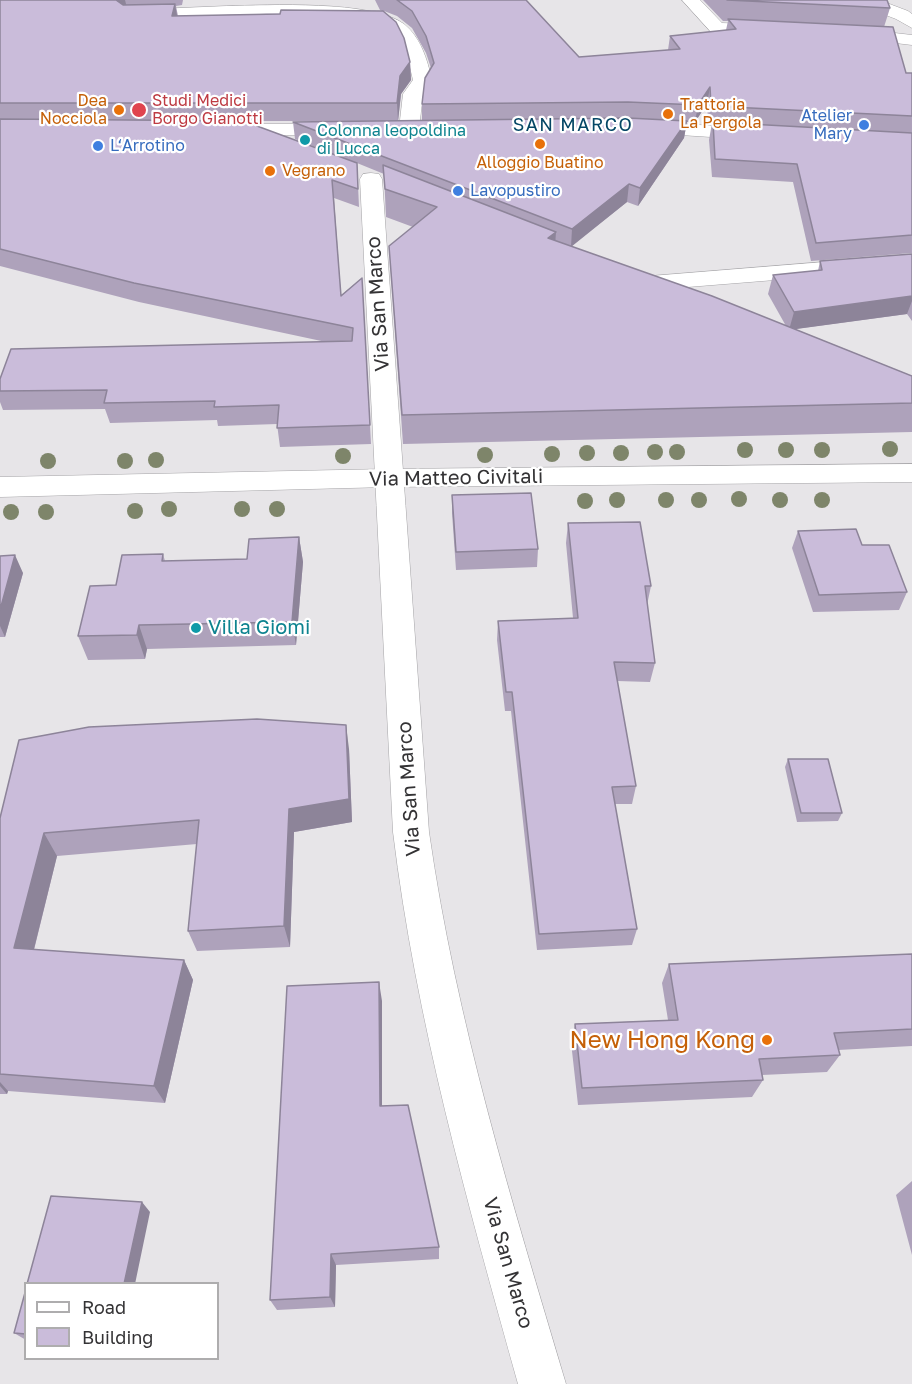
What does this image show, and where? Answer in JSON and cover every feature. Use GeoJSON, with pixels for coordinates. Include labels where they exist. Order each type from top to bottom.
{"type":"FeatureCollection","features":[{"type":"Feature","properties":{"kind":"street"},"geometry":{"type":"LineString","coordinates":[[691,0],[717,28],[788,31]]}},
{"type":"Feature","properties":{"kind":"street"},"geometry":{"type":"LineString","coordinates":[[863,0],[907,19]]}},
{"type":"Feature","properties":{"kind":"street"},"geometry":{"type":"LineString","coordinates":[[885,0],[896,7],[907,19]]}},
{"type":"Feature","properties":{"kind":"street"},"geometry":{"type":"LineString","coordinates":[[127,15],[328,11],[367,14],[389,21],[413,43],[423,80],[413,94],[409,129]]}},
{"type":"Feature","properties":{"kind":"street"},"geometry":{"type":"LineString","coordinates":[[836,33],[912,40]]}},
{"type":"Feature","properties":{"kind":"street"},"geometry":{"type":"LineString","coordinates":[[626,127],[781,135]]}},
{"type":"Feature","properties":{"kind":"street"},"geometry":{"type":"LineString","coordinates":[[209,130],[352,129]]}},
{"type":"Feature","properties":{"kind":"street"},"geometry":{"type":"LineString","coordinates":[[386,129],[432,129]]}},
{"type":"Feature","properties":{"kind":"street"},"geometry":{"type":"LineString","coordinates":[[244,130],[299,149]]}},
{"type":"Feature","properties":{"kind":"street","name":"Via San Marco"},"geometry":{"type":"LineString","coordinates":[[398,190],[361,174],[395,544],[411,832],[418,907],[448,1048],[542,1384]]}},
{"type":"Feature","properties":{"kind":"street"},"geometry":{"type":"LineString","coordinates":[[638,284],[912,262]]}},
{"type":"Feature","properties":{"kind":"street"},"geometry":{"type":"LineString","coordinates":[[616,276],[682,302]]}},
{"type":"Feature","properties":{"kind":"street","name":"Via Matteo Civitali"},"geometry":{"type":"LineString","coordinates":[[0,487],[388,478],[912,473]]}},
{"type":"Feature","properties":{"kind":"building"},"geometry":{"type":"Polygon","coordinates":[[[0,0],[116,0],[123,5],[175,4],[172,16],[280,14],[281,10],[383,11],[396,22],[404,38],[410,62],[400,76],[397,103],[0,103],[0,0]]]}},
{"type":"Feature","properties":{"kind":"building"},"geometry":{"type":"Polygon","coordinates":[[[397,0],[526,0],[579,57],[680,49],[670,36],[736,29],[728,19],[893,27],[906,73],[912,73],[912,116],[711,106],[710,87],[698,105],[628,102],[422,104],[425,78],[434,63],[426,36],[412,11],[397,0]]]}},
{"type":"Feature","properties":{"kind":"building"},"geometry":{"type":"Polygon","coordinates":[[[727,0],[887,0],[890,8],[727,0]]]}},
{"type":"Feature","properties":{"kind":"building"},"geometry":{"type":"Polygon","coordinates":[[[628,118],[687,121],[640,188],[629,184],[572,229],[293,122],[628,118]]]}},
{"type":"Feature","properties":{"kind":"building"},"geometry":{"type":"Polygon","coordinates":[[[0,119],[254,121],[257,126],[357,163],[358,189],[332,180],[341,296],[362,278],[370,425],[277,428],[279,405],[214,407],[215,401],[104,403],[107,390],[0,391],[0,379],[11,349],[352,341],[353,328],[134,283],[0,249],[0,119]]]}},
{"type":"Feature","properties":{"kind":"building"},"geometry":{"type":"Polygon","coordinates":[[[713,122],[912,133],[912,235],[816,243],[797,164],[715,159],[713,122]]]}},
{"type":"Feature","properties":{"kind":"building"},"geometry":{"type":"Polygon","coordinates":[[[383,165],[556,232],[548,238],[712,296],[912,376],[912,403],[402,415],[389,246],[437,207],[385,189],[383,165]]]}},
{"type":"Feature","properties":{"kind":"building"},"geometry":{"type":"Polygon","coordinates":[[[912,254],[912,296],[794,312],[773,275],[822,270],[820,261],[912,254]]]}},
{"type":"Feature","properties":{"kind":"building"},"geometry":{"type":"Polygon","coordinates":[[[531,493],[538,549],[456,552],[452,495],[531,493]]]}},
{"type":"Feature","properties":{"kind":"building"},"geometry":{"type":"Polygon","coordinates":[[[640,522],[651,586],[645,586],[655,663],[614,662],[636,786],[612,787],[637,929],[539,934],[512,692],[506,692],[498,621],[578,618],[568,523],[640,522]]]}},
{"type":"Feature","properties":{"kind":"building"},"geometry":{"type":"Polygon","coordinates":[[[856,529],[862,545],[889,545],[907,592],[819,595],[798,531],[856,529]]]}},
{"type":"Feature","properties":{"kind":"building"},"geometry":{"type":"Polygon","coordinates":[[[299,537],[292,622],[139,625],[137,635],[78,636],[90,586],[116,585],[122,555],[163,554],[162,561],[247,559],[249,539],[299,537]]]}},
{"type":"Feature","properties":{"kind":"building"},"geometry":{"type":"Polygon","coordinates":[[[15,555],[0,610],[0,556],[15,555]]]}},
{"type":"Feature","properties":{"kind":"building"},"geometry":{"type":"Polygon","coordinates":[[[257,719],[346,725],[349,799],[289,809],[284,926],[188,931],[199,820],[44,833],[14,948],[184,960],[154,1086],[0,1074],[0,818],[19,740],[89,727],[257,719]]]}},
{"type":"Feature","properties":{"kind":"building"},"geometry":{"type":"Polygon","coordinates":[[[788,759],[828,759],[842,813],[801,813],[788,759]]]}},
{"type":"Feature","properties":{"kind":"building","name":"New Hong Kong"},"geometry":{"type":"Polygon","coordinates":[[[912,954],[912,1029],[834,1033],[840,1055],[759,1059],[763,1080],[582,1088],[575,1024],[678,1020],[669,964],[912,954]]]}},
{"type":"Feature","properties":{"kind":"building"},"geometry":{"type":"Polygon","coordinates":[[[379,982],[380,1106],[408,1105],[439,1247],[331,1254],[330,1297],[270,1300],[287,986],[379,982]]]}},
{"type":"Feature","properties":{"kind":"building"},"geometry":{"type":"Polygon","coordinates":[[[51,1196],[142,1202],[124,1282],[28,1282],[51,1196]]]}},
{"type":"Feature","properties":{"kind":"building"},"geometry":{"type":"Polygon","coordinates":[[[24,1296],[24,1334],[14,1333],[24,1296]]]}},
{"type":"Feature","properties":{"kind":"place","name":"Dea Nocciola"},"geometry":{"type":"Point","coordinates":[119,110]}},
{"type":"Feature","properties":{"kind":"place","name":"Studi Medici Borgo Gianotti"},"geometry":{"type":"Point","coordinates":[139,110]}},
{"type":"Feature","properties":{"kind":"place","name":"Trattoria La Pergola"},"geometry":{"type":"Point","coordinates":[668,114]}},
{"type":"Feature","properties":{"kind":"place","name":"Atelier Mary"},"geometry":{"type":"Point","coordinates":[864,125]}},
{"type":"Feature","properties":{"kind":"place","name":"Colonna leopoldina di Lucca"},"geometry":{"type":"Point","coordinates":[305,140]}},
{"type":"Feature","properties":{"kind":"place","name":"Alloggio Buatino"},"geometry":{"type":"Point","coordinates":[540,144]}},
{"type":"Feature","properties":{"kind":"place","name":"L‘Arrotino"},"geometry":{"type":"Point","coordinates":[98,146]}},
{"type":"Feature","properties":{"kind":"place","name":"Vegrano"},"geometry":{"type":"Point","coordinates":[270,171]}},
{"type":"Feature","properties":{"kind":"place","name":"Lavopustiro"},"geometry":{"type":"Point","coordinates":[458,191]}},
{"type":"Feature","properties":{"kind":"place","name":"Villa Giomi"},"geometry":{"type":"Point","coordinates":[196,628]}},
{"type":"Feature","properties":{"kind":"place","name":"New Hong Kong"},"geometry":{"type":"Point","coordinates":[767,1040]}},
{"type":"Feature","properties":{"kind":"district","name":"SAN MARCO"},"geometry":{"type":"Point","coordinates":[573,125]}}]}
